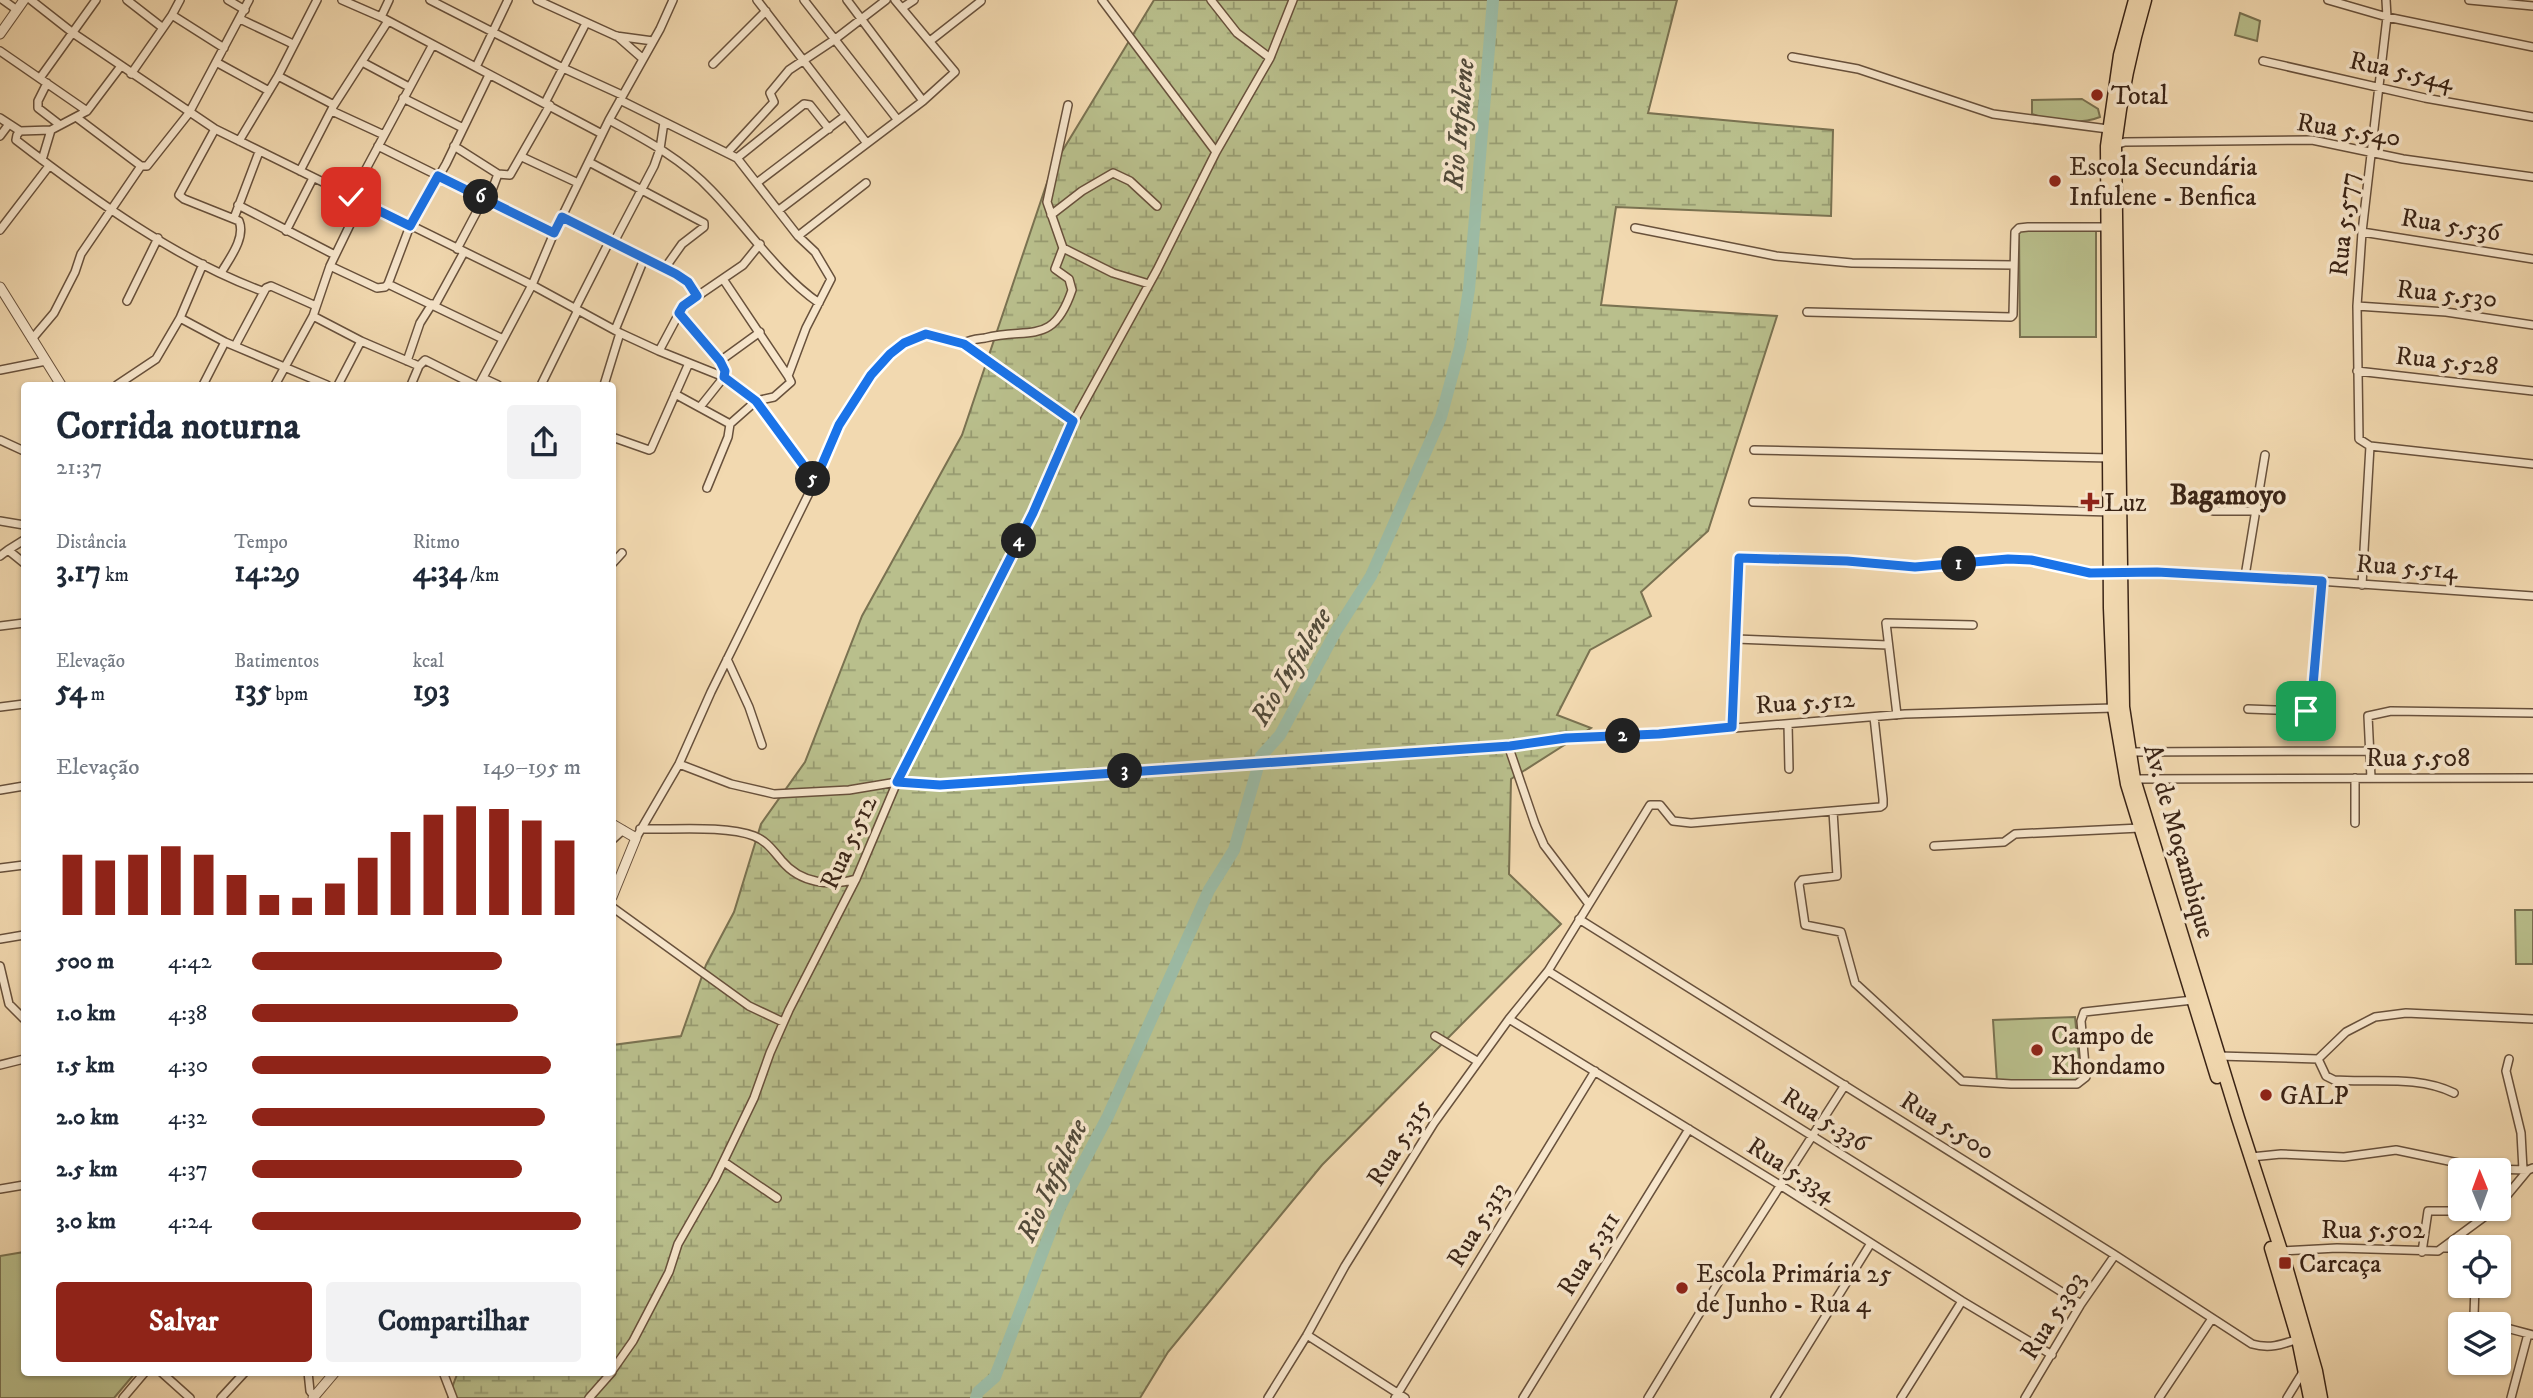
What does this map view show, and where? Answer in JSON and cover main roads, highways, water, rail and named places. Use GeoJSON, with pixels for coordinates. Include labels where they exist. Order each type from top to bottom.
{"type":"FeatureCollection","features":[{"type":"Feature","properties":{"kind":"highway","name":"Av. de Moçambique"},"geometry":{"type":"LineString","coordinates":[[2116,573],[2111,512],[2108,129],[2120,55],[2135,0]]}},
{"type":"Feature","properties":{"kind":"highway","name":"Av. de Moçambique"},"geometry":{"type":"LineString","coordinates":[[2145,0],[2129,60],[2115,145],[2114,708],[2127,784],[2272,1252],[2305,1368],[2310,1398]]}},
{"type":"Feature","properties":{"kind":"highway","name":"Av. de Moçambique"},"geometry":{"type":"LineString","coordinates":[[2114,609],[2123,707],[2134,779],[2282,1257],[2316,1371],[2321,1398]]}},
{"type":"Feature","properties":{"kind":"waterway","name":"Rio Infulene"},"geometry":{"type":"LineString","coordinates":[[976,1398],[978,1392],[995,1377],[1059,1209],[1108,1116],[1209,890],[1234,850],[1261,756],[1280,735],[1336,631],[1371,576],[1441,417],[1460,347],[1469,289],[1493,0]]}},
{"type":"Feature","properties":{"kind":"place","name":"Total"},"geometry":{"type":"Point","coordinates":[2097,95]}},
{"type":"Feature","properties":{"kind":"place","name":"Escola Secundária Infulene - Benfica"},"geometry":{"type":"Point","coordinates":[2055,181]}},
{"type":"Feature","properties":{"kind":"place","name":"Luz"},"geometry":{"type":"Point","coordinates":[2090,502]}},
{"type":"Feature","properties":{"kind":"place","name":"Campo de Khondamo"},"geometry":{"type":"Point","coordinates":[2037,1050]}},
{"type":"Feature","properties":{"kind":"place","name":"GALP"},"geometry":{"type":"Point","coordinates":[2266,1095]}},
{"type":"Feature","properties":{"kind":"place","name":"Carcaça"},"geometry":{"type":"Point","coordinates":[2285,1263]}},
{"type":"Feature","properties":{"kind":"place","name":"Escola Primária 25 de Junho - Rua 4"},"geometry":{"type":"Point","coordinates":[1682,1288]}},
{"type":"Feature","properties":{"kind":"district","name":"Bagamoyo"},"geometry":{"type":"Point","coordinates":[2228,494]}}]}
